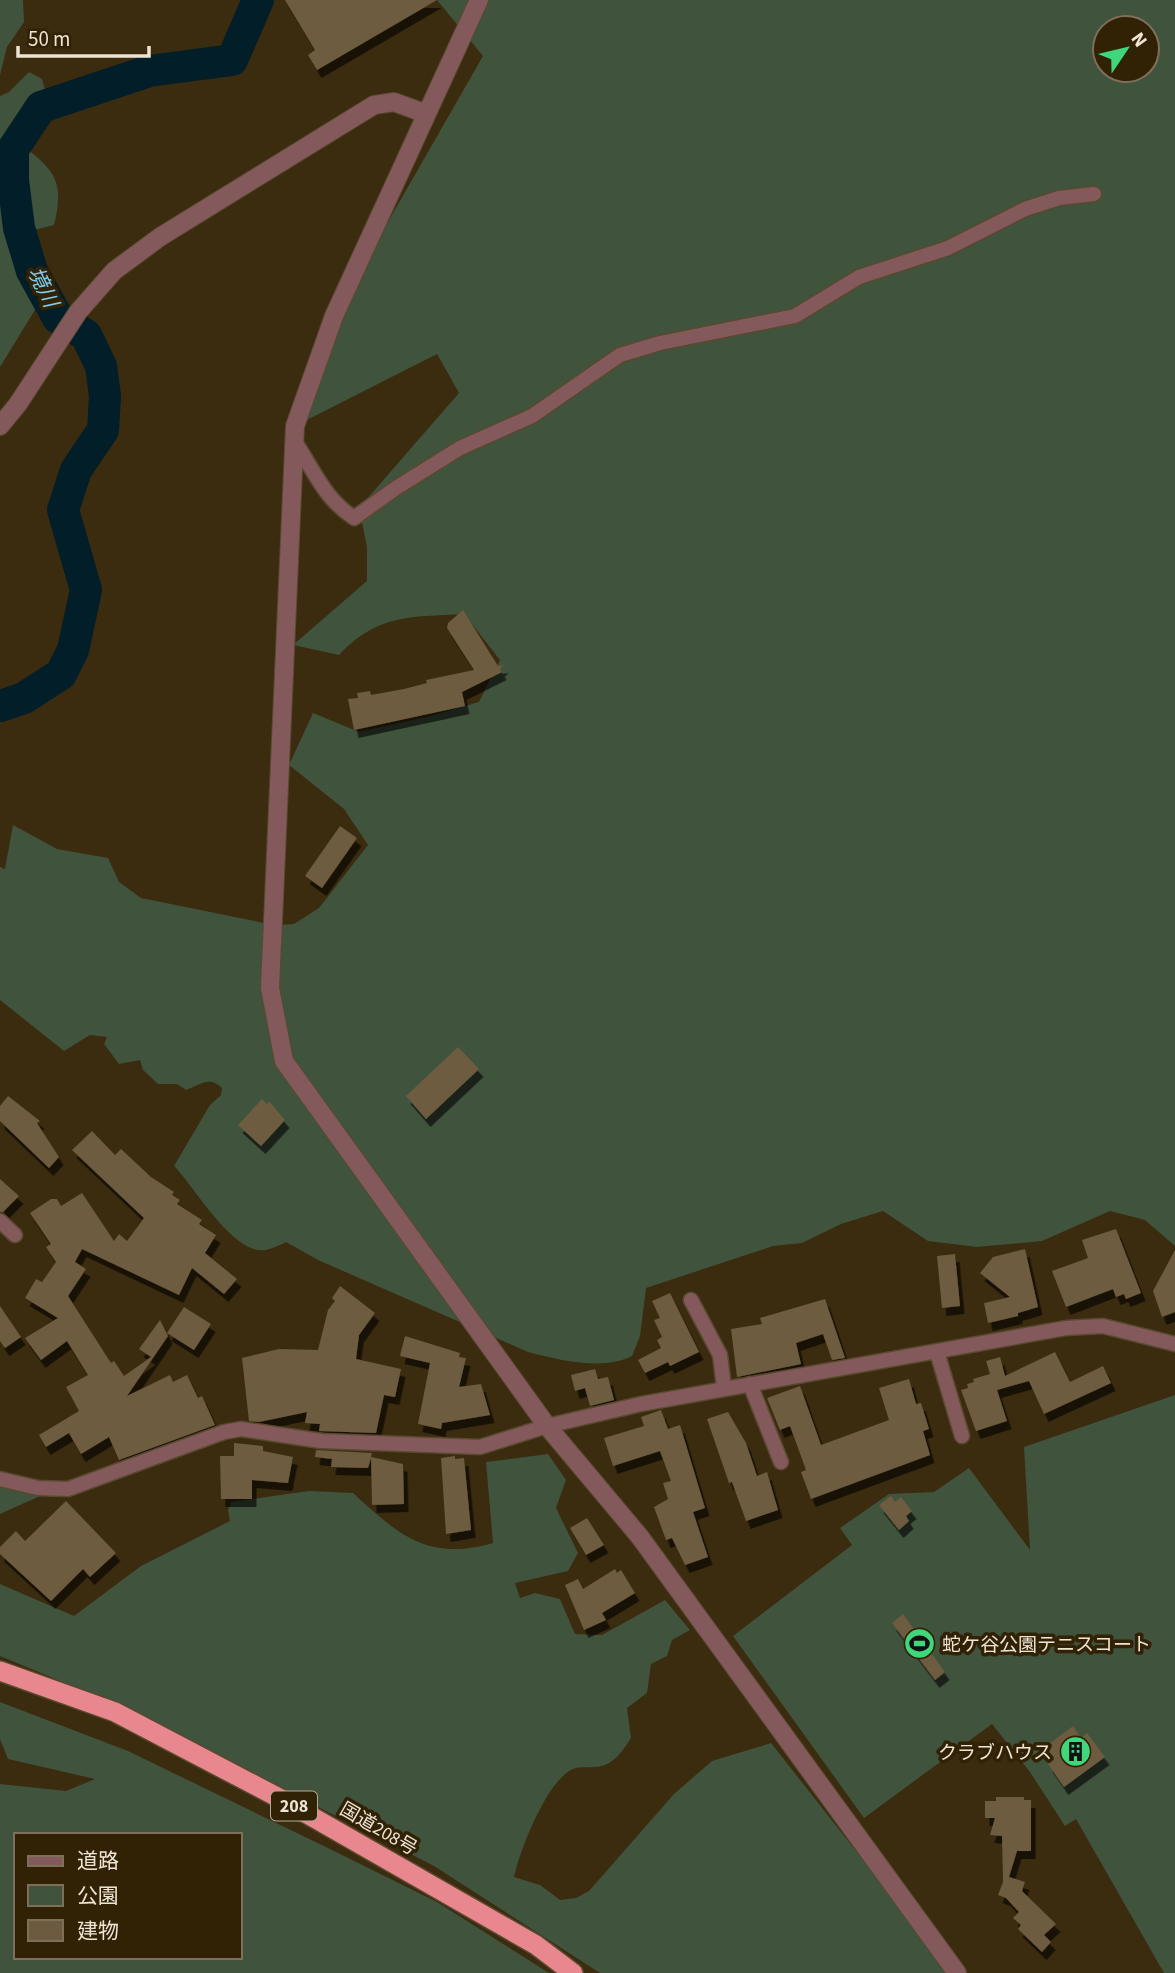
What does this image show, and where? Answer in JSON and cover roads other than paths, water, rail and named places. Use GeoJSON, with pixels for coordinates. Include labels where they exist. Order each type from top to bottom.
{"type":"FeatureCollection","features":[{"type":"Feature","properties":{"kind":"highway","name":"国道208号"},"geometry":{"type":"LineString","coordinates":[[0,1671],[114,1712],[281,1799],[537,1945],[573,1973]]}},
{"type":"Feature","properties":{"kind":"street"},"geometry":{"type":"LineString","coordinates":[[479,0],[334,316],[295,426],[270,988],[284,1061],[547,1426],[640,1537],[957,1973]]}},
{"type":"Feature","properties":{"kind":"street"},"geometry":{"type":"LineString","coordinates":[[0,426],[19,404],[78,312],[114,271],[160,237],[374,105],[394,102],[425,113]]}},
{"type":"Feature","properties":{"kind":"street"},"geometry":{"type":"LineString","coordinates":[[295,442],[319,476],[328,499],[354,518],[396,488],[460,449],[531,416],[620,355],[660,343],[794,316],[859,277],[948,248],[1024,209],[1059,198],[1094,194]]}},
{"type":"Feature","properties":{"kind":"street"},"geometry":{"type":"LineString","coordinates":[[0,1221],[15,1235]]}},
{"type":"Feature","properties":{"kind":"street"},"geometry":{"type":"LineString","coordinates":[[691,1300],[720,1354],[724,1388]]}},
{"type":"Feature","properties":{"kind":"street"},"geometry":{"type":"LineString","coordinates":[[0,1479],[38,1489],[68,1489],[223,1432],[241,1429],[321,1441],[480,1447],[547,1426],[724,1388],[809,1376],[902,1355],[937,1352],[1066,1328],[1103,1326],[1175,1344]]}},
{"type":"Feature","properties":{"kind":"street"},"geometry":{"type":"LineString","coordinates":[[937,1352],[962,1436]]}},
{"type":"Feature","properties":{"kind":"street"},"geometry":{"type":"LineString","coordinates":[[750,1384],[780,1462]]}},
{"type":"Feature","properties":{"kind":"waterway","name":"境川"},"geometry":{"type":"LineString","coordinates":[[0,706],[24,698],[61,674],[73,650],[86,590],[63,510],[76,470],[103,430],[105,396],[101,366],[86,335],[58,318],[32,271],[19,228],[13,180],[13,149],[41,107],[149,71],[232,60],[258,0]]}},
{"type":"Feature","properties":{"kind":"place","name":"蛇ケ谷公園テニスコート"},"geometry":{"type":"Point","coordinates":[919,1644]}},
{"type":"Feature","properties":{"kind":"place","name":"クラブハウス"},"geometry":{"type":"Point","coordinates":[1075,1752]}}]}
